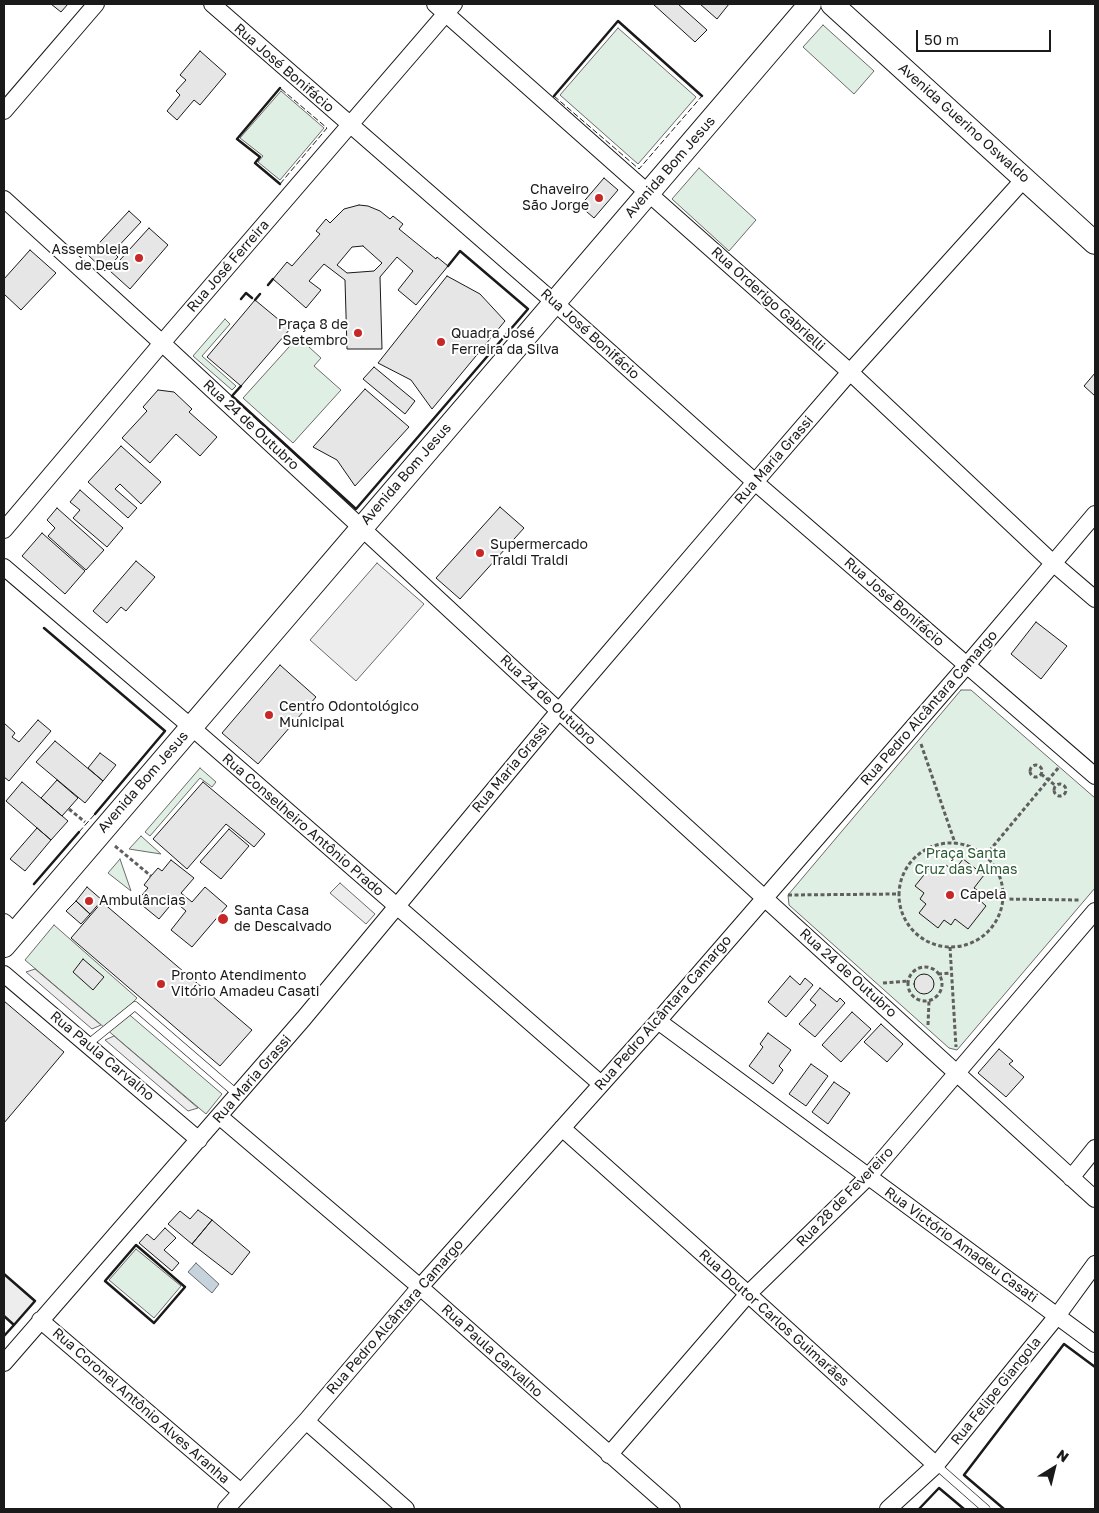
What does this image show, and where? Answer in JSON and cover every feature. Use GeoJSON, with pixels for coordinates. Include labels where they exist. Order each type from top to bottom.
{"type":"FeatureCollection","features":[{"type":"Feature","properties":{"kind":"street"},"geometry":{"type":"LineString","coordinates":[[4,112],[96,4]]}},
{"type":"Feature","properties":{"kind":"street","name":"Rua José Bonifácio"},"geometry":{"type":"LineString","coordinates":[[212,4],[555,302],[755,482],[1095,776]]}},
{"type":"Feature","properties":{"kind":"street","name":"Avenida Bom Jesus"},"geometry":{"type":"LineString","coordinates":[[8,934],[92,828],[190,726],[810,4]]}},
{"type":"Feature","properties":{"kind":"street","name":"Avenida Guerino Oswaldo"},"geometry":{"type":"LineString","coordinates":[[832,4],[1095,243]]}},
{"type":"Feature","properties":{"kind":"street","name":"Rua José Ferreira"},"geometry":{"type":"LineString","coordinates":[[4,530],[349,125],[445,7]]}},
{"type":"Feature","properties":{"kind":"street","name":"Rua Orderigo Gabrielli"},"geometry":{"type":"LineString","coordinates":[[445,7],[648,192],[850,372],[1095,599]]}},
{"type":"Feature","properties":{"kind":"street","name":"Rua Maria Grassi"},"geometry":{"type":"LineString","coordinates":[[4,1363],[200,1140],[237,1094],[304,1018],[559,711],[755,482],[850,372],[1025,178]]}},
{"type":"Feature","properties":{"kind":"street","name":"Rua 24 de Outubro"},"geometry":{"type":"LineString","coordinates":[[4,199],[361,526],[559,711],[958,1072],[1095,1199]]}},
{"type":"Feature","properties":{"kind":"street","name":"Rua Pedro Alcântara Camargo"},"geometry":{"type":"LineString","coordinates":[[226,1509],[306,1421],[420,1287],[658,1021],[967,665],[1095,514]]}},
{"type":"Feature","properties":{"kind":"street","name":"Rua Conselheiro Antônio Prado"},"geometry":{"type":"LineString","coordinates":[[4,566],[601,1084]]}},
{"type":"Feature","properties":{"kind":"street","name":"Rua 28 de Fevereiro"},"geometry":{"type":"LineString","coordinates":[[609,1455],[748,1294],[868,1177],[1095,911]]}},
{"type":"Feature","properties":{"kind":"street","name":"Rua Paula Carvalho"},"geometry":{"type":"LineString","coordinates":[[4,974],[200,1140]]}},
{"type":"Feature","properties":{"kind":"street","name":"Rua Victório Amadeu Casati"},"geometry":{"type":"LineString","coordinates":[[658,1021],[1095,1344]]}},
{"type":"Feature","properties":{"kind":"street","name":"Rua Paula Carvalho"},"geometry":{"type":"LineString","coordinates":[[219,1116],[420,1287],[672,1509]]}},
{"type":"Feature","properties":{"kind":"street","name":"Rua Doutor Carlos Guimarães"},"geometry":{"type":"LineString","coordinates":[[562,1128],[936,1465]]}},
{"type":"Feature","properties":{"kind":"street"},"geometry":{"type":"LineString","coordinates":[[1072,1178],[1095,1148]]}},
{"type":"Feature","properties":{"kind":"street","name":"Rua Felipe Giangola"},"geometry":{"type":"LineString","coordinates":[[888,1509],[936,1465],[1057,1316],[1095,1264]]}},
{"type":"Feature","properties":{"kind":"street","name":"Rua Coronel Antônio Alves Aranha"},"geometry":{"type":"LineString","coordinates":[[40,1320],[241,1492]]}},
{"type":"Feature","properties":{"kind":"street"},"geometry":{"type":"LineString","coordinates":[[306,1421],[406,1509]]}},
{"type":"Feature","properties":{"kind":"lane"},"geometry":{"type":"LineString","coordinates":[[88,1044],[135,1006],[237,1094]]}},
{"type":"Feature","properties":{"kind":"lane","name":"Rua Doutor Carlos Guimarães"},"geometry":{"type":"LineString","coordinates":[[936,1465],[986,1509]]}},
{"type":"Feature","properties":{"kind":"path"},"geometry":{"type":"LineString","coordinates":[[919,740],[955,843]]}},
{"type":"Feature","properties":{"kind":"path"},"geometry":{"type":"LineString","coordinates":[[986,856],[1059,767]]}},
{"type":"Feature","properties":{"kind":"path"},"geometry":{"type":"LineString","coordinates":[[1041,774],[1056,786]]}},
{"type":"Feature","properties":{"kind":"path"},"geometry":{"type":"LineString","coordinates":[[69,809],[151,876]]}},
{"type":"Feature","properties":{"kind":"path"},"geometry":{"type":"LineString","coordinates":[[955,843],[971,847],[986,856],[996,868],[1002,883],[1003,899],[1000,914],[992,928],[980,938],[966,945],[950,947],[934,944],[919,936],[908,925],[901,910],[899,894],[902,877],[910,862],[922,851],[938,844],[955,843]]}},
{"type":"Feature","properties":{"kind":"path"},"geometry":{"type":"LineString","coordinates":[[788,895],[899,894]]}},
{"type":"Feature","properties":{"kind":"path"},"geometry":{"type":"LineString","coordinates":[[1003,899],[1081,900]]}},
{"type":"Feature","properties":{"kind":"path"},"geometry":{"type":"LineString","coordinates":[[950,947],[957,1050]]}},
{"type":"Feature","properties":{"kind":"path"},"geometry":{"type":"LineString","coordinates":[[918,968],[929,968],[938,974],[942,984],[939,995],[929,1001],[918,1000],[913,997],[908,981],[918,968]]}},
{"type":"Feature","properties":{"kind":"path"},"geometry":{"type":"LineString","coordinates":[[938,974],[952,973]]}},
{"type":"Feature","properties":{"kind":"path"},"geometry":{"type":"LineString","coordinates":[[877,984],[908,981]]}},
{"type":"Feature","properties":{"kind":"path"},"geometry":{"type":"LineString","coordinates":[[928,1029],[929,1001]]}},
{"type":"Feature","properties":{"kind":"green space"},"geometry":{"type":"Polygon","coordinates":[[[823,25],[874,71],[854,94],[803,47],[823,25]]]}},
{"type":"Feature","properties":{"kind":"green space"},"geometry":{"type":"Polygon","coordinates":[[[618,28],[696,97],[638,164],[560,95],[618,28]]]}},
{"type":"Feature","properties":{"kind":"green space"},"geometry":{"type":"Polygon","coordinates":[[[281,91],[324,128],[280,180],[258,162],[263,156],[240,138],[281,91]]]}},
{"type":"Feature","properties":{"kind":"green space"},"geometry":{"type":"Polygon","coordinates":[[[699,168],[756,220],[729,251],[672,199],[699,168]]]}},
{"type":"Feature","properties":{"kind":"green space"},"geometry":{"type":"Polygon","coordinates":[[[225,319],[230,324],[202,356],[236,386],[232,390],[193,356],[225,319]]]}},
{"type":"Feature","properties":{"kind":"green space"},"geometry":{"type":"Polygon","coordinates":[[[298,337],[321,358],[314,366],[341,390],[293,443],[243,398],[298,337]]]}},
{"type":"Feature","properties":{"kind":"green space","name":"Praça Santa Cruz das Almas"},"geometry":{"type":"Polygon","coordinates":[[[961,690],[971,690],[1095,798],[1095,888],[957,1050],[949,1048],[789,905],[788,895],[961,690]]]}},
{"type":"Feature","properties":{"kind":"green space"},"geometry":{"type":"Polygon","coordinates":[[[200,768],[216,782],[212,787],[200,778],[150,836],[145,832],[200,768]]]}},
{"type":"Feature","properties":{"kind":"green space"},"geometry":{"type":"Polygon","coordinates":[[[141,836],[161,854],[129,849],[141,836]]]}},
{"type":"Feature","properties":{"kind":"green space"},"geometry":{"type":"Polygon","coordinates":[[[120,859],[131,891],[108,873],[120,859]]]}},
{"type":"Feature","properties":{"kind":"green space"},"geometry":{"type":"Polygon","coordinates":[[[54,925],[137,998],[125,1011],[222,1094],[206,1114],[25,960],[54,925]]]}},
{"type":"Feature","properties":{"kind":"green space"},"geometry":{"type":"Polygon","coordinates":[[[136,1249],[181,1286],[154,1318],[109,1280],[136,1249]]]}},
{"type":"Feature","properties":{"kind":"shaded area"},"geometry":{"type":"Polygon","coordinates":[[[377,563],[424,604],[356,681],[310,640],[377,563]]]}},
{"type":"Feature","properties":{"kind":"shaded area"},"geometry":{"type":"Polygon","coordinates":[[[340,883],[375,914],[366,924],[330,893],[340,883]]]}},
{"type":"Feature","properties":{"kind":"shaded area"},"geometry":{"type":"Polygon","coordinates":[[[35,969],[101,1025],[92,1029],[26,972],[35,969]]]}},
{"type":"Feature","properties":{"kind":"shaded area"},"geometry":{"type":"Polygon","coordinates":[[[114,1036],[198,1108],[188,1111],[105,1040],[114,1036]]]}},
{"type":"Feature","properties":{"kind":"shaded area"},"geometry":{"type":"Polygon","coordinates":[[[196,1263],[219,1284],[212,1293],[188,1272],[196,1263]]]}},
{"type":"Feature","properties":{"kind":"shaded area"},"geometry":{"type":"Polygon","coordinates":[[[4,1274],[35,1301],[14,1325],[4,1316],[4,1274]]]}},
{"type":"Feature","properties":{"kind":"building"},"geometry":{"type":"Polygon","coordinates":[[[51,4],[68,4],[61,12],[51,4]]]}},
{"type":"Feature","properties":{"kind":"building"},"geometry":{"type":"Polygon","coordinates":[[[653,4],[678,4],[707,30],[695,42],[653,4]]]}},
{"type":"Feature","properties":{"kind":"building"},"geometry":{"type":"Polygon","coordinates":[[[700,4],[729,4],[717,19],[700,4]]]}},
{"type":"Feature","properties":{"kind":"building"},"geometry":{"type":"Polygon","coordinates":[[[200,51],[226,74],[200,105],[194,100],[177,120],[167,111],[180,95],[176,91],[186,80],[180,75],[200,51]]]}},
{"type":"Feature","properties":{"kind":"building","name":"Chaveiro São Jorge"},"geometry":{"type":"Polygon","coordinates":[[[604,178],[618,190],[594,218],[580,206],[604,178]]]}},
{"type":"Feature","properties":{"kind":"building"},"geometry":{"type":"Polygon","coordinates":[[[359,205],[368,206],[380,211],[390,219],[393,216],[403,224],[399,229],[436,259],[437,257],[448,266],[416,305],[398,290],[413,271],[397,257],[380,277],[382,349],[347,349],[345,280],[324,264],[309,281],[321,290],[306,308],[273,279],[287,262],[292,266],[320,234],[316,231],[326,219],[330,223],[344,209],[359,205]],[[363,246],[352,247],[337,265],[347,273],[374,271],[382,263],[363,246]]]}},
{"type":"Feature","properties":{"kind":"building"},"geometry":{"type":"Polygon","coordinates":[[[129,211],[141,222],[113,252],[118,257],[105,271],[88,255],[129,211]]]}},
{"type":"Feature","properties":{"kind":"building","name":"Assembleia de Deus"},"geometry":{"type":"Polygon","coordinates":[[[149,228],[168,245],[130,289],[110,271],[149,228]]]}},
{"type":"Feature","properties":{"kind":"building"},"geometry":{"type":"Polygon","coordinates":[[[30,250],[56,273],[21,310],[4,294],[4,279],[30,250]]]}},
{"type":"Feature","properties":{"kind":"building","name":"Quadra José Ferreira da Silva"},"geometry":{"type":"Polygon","coordinates":[[[447,276],[480,294],[505,321],[432,409],[411,380],[378,363],[447,276]]]}},
{"type":"Feature","properties":{"kind":"building"},"geometry":{"type":"Polygon","coordinates":[[[255,300],[290,329],[241,386],[207,357],[255,300]]]}},
{"type":"Feature","properties":{"kind":"building"},"geometry":{"type":"Polygon","coordinates":[[[374,367],[415,401],[405,414],[363,379],[374,367]]]}},
{"type":"Feature","properties":{"kind":"building"},"geometry":{"type":"Polygon","coordinates":[[[1095,373],[1095,396],[1084,386],[1095,373]]]}},
{"type":"Feature","properties":{"kind":"building"},"geometry":{"type":"Polygon","coordinates":[[[365,389],[409,427],[355,486],[337,460],[313,447],[365,389]]]}},
{"type":"Feature","properties":{"kind":"building"},"geometry":{"type":"Polygon","coordinates":[[[158,390],[174,392],[192,409],[189,412],[217,437],[200,456],[176,434],[150,463],[122,438],[147,411],[143,407],[158,390]]]}},
{"type":"Feature","properties":{"kind":"building"},"geometry":{"type":"Polygon","coordinates":[[[121,446],[161,482],[141,504],[120,484],[115,489],[137,508],[128,518],[88,482],[121,446]]]}},
{"type":"Feature","properties":{"kind":"building"},"geometry":{"type":"Polygon","coordinates":[[[80,490],[123,528],[107,547],[73,518],[80,510],[70,502],[80,490]]]}},
{"type":"Feature","properties":{"kind":"building","name":"Supermercado Traldi Traldi"},"geometry":{"type":"Polygon","coordinates":[[[500,507],[524,528],[460,599],[436,578],[500,507]]]}},
{"type":"Feature","properties":{"kind":"building"},"geometry":{"type":"Polygon","coordinates":[[[57,508],[104,550],[86,570],[48,536],[55,528],[47,520],[57,508]]]}},
{"type":"Feature","properties":{"kind":"building"},"geometry":{"type":"Polygon","coordinates":[[[42,533],[85,571],[65,594],[22,556],[42,533]]]}},
{"type":"Feature","properties":{"kind":"building"},"geometry":{"type":"Polygon","coordinates":[[[136,561],[155,577],[126,611],[121,607],[107,623],[93,611],[136,561]]]}},
{"type":"Feature","properties":{"kind":"building"},"geometry":{"type":"Polygon","coordinates":[[[1036,622],[1067,646],[1041,679],[1011,654],[1036,622]]]}},
{"type":"Feature","properties":{"kind":"building","name":"Centro Odontológico Municipal"},"geometry":{"type":"Polygon","coordinates":[[[280,665],[316,697],[258,764],[222,733],[280,665]]]}},
{"type":"Feature","properties":{"kind":"building"},"geometry":{"type":"Polygon","coordinates":[[[38,720],[51,731],[9,781],[4,777],[4,723],[15,733],[12,737],[19,742],[38,720]]]}},
{"type":"Feature","properties":{"kind":"building"},"geometry":{"type":"Polygon","coordinates":[[[55,741],[103,781],[85,803],[36,762],[55,741]]]}},
{"type":"Feature","properties":{"kind":"building"},"geometry":{"type":"Polygon","coordinates":[[[100,753],[116,765],[103,781],[88,768],[100,753]]]}},
{"type":"Feature","properties":{"kind":"building"},"geometry":{"type":"Polygon","coordinates":[[[57,780],[78,798],[62,816],[41,798],[57,780]]]}},
{"type":"Feature","properties":{"kind":"building"},"geometry":{"type":"Polygon","coordinates":[[[22,782],[68,821],[51,840],[6,801],[22,782]]]}},
{"type":"Feature","properties":{"kind":"building"},"geometry":{"type":"Polygon","coordinates":[[[203,782],[265,834],[254,847],[226,824],[187,869],[153,839],[203,782]]]}},
{"type":"Feature","properties":{"kind":"building"},"geometry":{"type":"Polygon","coordinates":[[[37,828],[51,840],[25,871],[10,859],[37,828]]]}},
{"type":"Feature","properties":{"kind":"building"},"geometry":{"type":"Polygon","coordinates":[[[229,829],[249,846],[221,879],[200,862],[229,829]]]}},
{"type":"Feature","properties":{"kind":"building","name":"Capela"},"geometry":{"type":"Polygon","coordinates":[[[963,859],[984,875],[974,888],[980,892],[976,897],[986,906],[968,929],[955,919],[951,925],[944,920],[938,928],[919,913],[926,904],[920,899],[924,893],[915,886],[932,865],[941,872],[946,865],[954,871],[963,859]]]}},
{"type":"Feature","properties":{"kind":"building"},"geometry":{"type":"Polygon","coordinates":[[[171,860],[194,878],[181,893],[192,902],[205,887],[227,906],[192,947],[171,930],[186,911],[174,901],[159,919],[137,901],[148,888],[144,885],[151,876],[158,868],[162,871],[171,860]]]}},
{"type":"Feature","properties":{"kind":"building","name":"Ambulâncias"},"geometry":{"type":"Polygon","coordinates":[[[87,887],[102,900],[90,914],[76,901],[87,887]]]}},
{"type":"Feature","properties":{"kind":"building"},"geometry":{"type":"Polygon","coordinates":[[[76,901],[90,914],[81,924],[66,911],[76,901]]]}},
{"type":"Feature","properties":{"kind":"building","name":"Pronto Atendimento Vitório Amadeu Casati"},"geometry":{"type":"Polygon","coordinates":[[[102,902],[252,1030],[220,1066],[71,938],[102,902]]]}},
{"type":"Feature","properties":{"kind":"building"},"geometry":{"type":"Polygon","coordinates":[[[83,959],[104,977],[93,990],[73,972],[83,959]]]}},
{"type":"Feature","properties":{"kind":"building"},"geometry":{"type":"Polygon","coordinates":[[[924,974],[931,977],[934,984],[931,991],[924,994],[917,991],[914,984],[917,977],[924,974]]]}},
{"type":"Feature","properties":{"kind":"building"},"geometry":{"type":"Polygon","coordinates":[[[790,976],[800,985],[805,978],[813,985],[786,1017],[768,1002],[790,976]]]}},
{"type":"Feature","properties":{"kind":"building"},"geometry":{"type":"Polygon","coordinates":[[[820,988],[837,1002],[840,998],[845,1003],[815,1037],[799,1024],[816,1005],[810,1000],[820,988]]]}},
{"type":"Feature","properties":{"kind":"building"},"geometry":{"type":"Polygon","coordinates":[[[4,1001],[64,1052],[4,1123],[4,1001]]]}},
{"type":"Feature","properties":{"kind":"building"},"geometry":{"type":"Polygon","coordinates":[[[852,1012],[871,1029],[841,1062],[822,1045],[852,1012]]]}},
{"type":"Feature","properties":{"kind":"building"},"geometry":{"type":"Polygon","coordinates":[[[881,1024],[903,1044],[887,1062],[864,1042],[881,1024]]]}},
{"type":"Feature","properties":{"kind":"building"},"geometry":{"type":"Polygon","coordinates":[[[768,1033],[791,1050],[779,1066],[783,1070],[773,1084],[749,1066],[763,1047],[760,1044],[768,1033]]]}},
{"type":"Feature","properties":{"kind":"building"},"geometry":{"type":"Polygon","coordinates":[[[999,1049],[1013,1061],[1009,1064],[1024,1077],[1006,1097],[978,1073],[999,1049]]]}},
{"type":"Feature","properties":{"kind":"building"},"geometry":{"type":"Polygon","coordinates":[[[811,1064],[828,1076],[806,1106],[789,1094],[811,1064]]]}},
{"type":"Feature","properties":{"kind":"building"},"geometry":{"type":"Polygon","coordinates":[[[834,1082],[850,1093],[828,1124],[812,1112],[834,1082]]]}},
{"type":"Feature","properties":{"kind":"building"},"geometry":{"type":"Polygon","coordinates":[[[198,1210],[212,1220],[192,1244],[168,1224],[180,1211],[190,1219],[198,1210]]]}},
{"type":"Feature","properties":{"kind":"building"},"geometry":{"type":"Polygon","coordinates":[[[212,1220],[250,1252],[232,1275],[192,1244],[212,1220]]]}},
{"type":"Feature","properties":{"kind":"building"},"geometry":{"type":"Polygon","coordinates":[[[165,1228],[176,1238],[164,1250],[179,1263],[172,1271],[139,1243],[147,1234],[154,1240],[165,1228]]]}},
{"type":"Feature","properties":{"kind":"fence"},"geometry":{"type":"LineString","coordinates":[[280,88],[327,128],[280,184]]}},
{"type":"Feature","properties":{"kind":"fence"},"geometry":{"type":"LineString","coordinates":[[554,96],[639,169],[702,96]]}},
{"type":"Feature","properties":{"kind":"fence"},"geometry":{"type":"LineString","coordinates":[[79,832],[95,814]]}},
{"type":"Feature","properties":{"kind":"wall"},"geometry":{"type":"LineString","coordinates":[[554,96],[618,21],[702,96]]}},
{"type":"Feature","properties":{"kind":"wall"},"geometry":{"type":"LineString","coordinates":[[280,88],[237,139],[260,157],[255,163],[280,184]]}},
{"type":"Feature","properties":{"kind":"wall"},"geometry":{"type":"LineString","coordinates":[[241,386],[232,396],[356,509],[528,309],[460,251],[448,266]]}},
{"type":"Feature","properties":{"kind":"wall"},"geometry":{"type":"LineString","coordinates":[[268,285],[273,279]]}},
{"type":"Feature","properties":{"kind":"wall"},"geometry":{"type":"LineString","coordinates":[[241,299],[246,293],[252,298]]}},
{"type":"Feature","properties":{"kind":"wall"},"geometry":{"type":"LineString","coordinates":[[255,300],[260,294]]}},
{"type":"Feature","properties":{"kind":"wall"},"geometry":{"type":"LineString","coordinates":[[44,628],[165,731],[95,814]]}},
{"type":"Feature","properties":{"kind":"wall"},"geometry":{"type":"LineString","coordinates":[[34,884],[79,832]]}},
{"type":"Feature","properties":{"kind":"wall"},"geometry":{"type":"LineString","coordinates":[[136,1245],[185,1287],[154,1323],[105,1281],[136,1245]]}},
{"type":"Feature","properties":{"kind":"wall"},"geometry":{"type":"LineString","coordinates":[[4,1274],[35,1301],[14,1325]]}},
{"type":"Feature","properties":{"kind":"wall"},"geometry":{"type":"LineString","coordinates":[[4,1316],[14,1325],[4,1336]]}},
{"type":"Feature","properties":{"kind":"wall"},"geometry":{"type":"LineString","coordinates":[[1004,1509],[964,1475],[1064,1344],[1095,1367]]}},
{"type":"Feature","properties":{"kind":"wall"},"geometry":{"type":"LineString","coordinates":[[919,1509],[939,1488],[964,1509]]}},
{"type":"Feature","properties":{"kind":"place","name":"Chaveiro São Jorge"},"geometry":{"type":"Point","coordinates":[599,198]}},
{"type":"Feature","properties":{"kind":"place","name":"Assembleia de Deus"},"geometry":{"type":"Point","coordinates":[139,258]}},
{"type":"Feature","properties":{"kind":"place","name":"Praça 8 de Setembro"},"geometry":{"type":"Point","coordinates":[358,333]}},
{"type":"Feature","properties":{"kind":"place","name":"Quadra José Ferreira da Silva"},"geometry":{"type":"Point","coordinates":[441,342]}},
{"type":"Feature","properties":{"kind":"place","name":"Supermercado Traldi Traldi"},"geometry":{"type":"Point","coordinates":[480,553]}},
{"type":"Feature","properties":{"kind":"place","name":"Centro Odontológico Municipal"},"geometry":{"type":"Point","coordinates":[269,715]}},
{"type":"Feature","properties":{"kind":"place","name":"Capela"},"geometry":{"type":"Point","coordinates":[950,895]}},
{"type":"Feature","properties":{"kind":"place","name":"Ambulâncias"},"geometry":{"type":"Point","coordinates":[89,901]}},
{"type":"Feature","properties":{"kind":"place","name":"Santa Casa de Descalvado"},"geometry":{"type":"Point","coordinates":[223,919]}},
{"type":"Feature","properties":{"kind":"place","name":"Pronto Atendimento Vitório Amadeu Casati"},"geometry":{"type":"Point","coordinates":[161,984]}}]}
